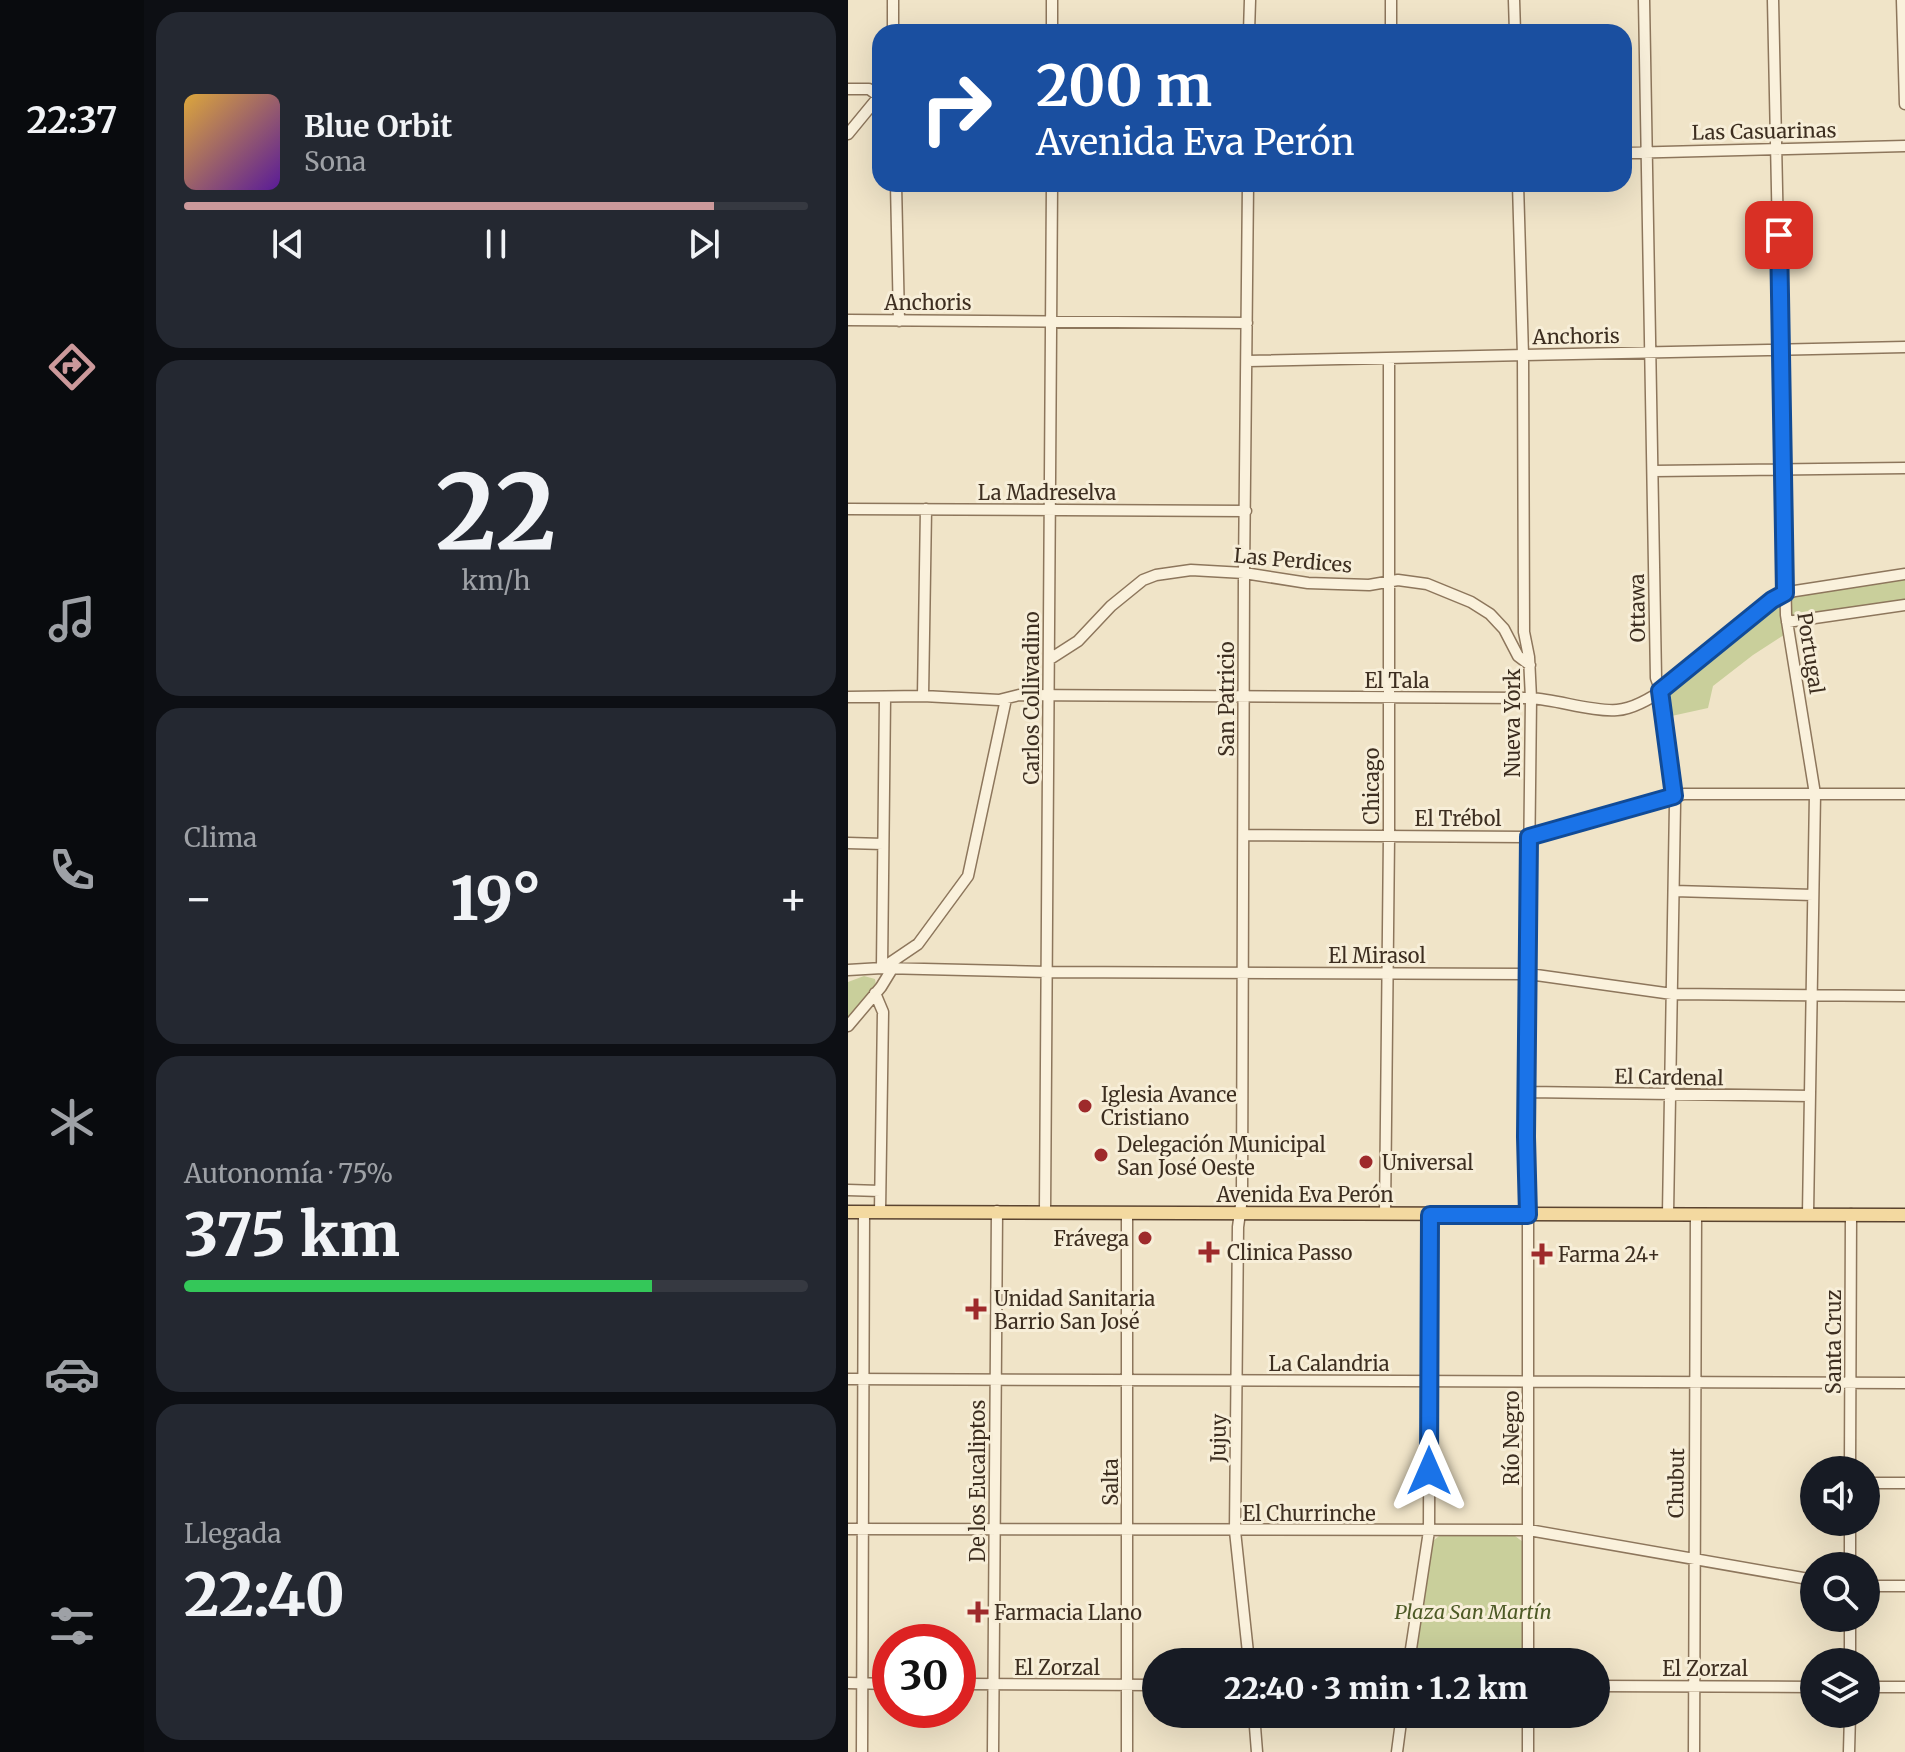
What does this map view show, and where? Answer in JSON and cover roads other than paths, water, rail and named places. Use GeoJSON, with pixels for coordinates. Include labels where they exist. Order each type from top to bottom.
{"type":"FeatureCollection","features":[{"type":"Feature","properties":{"kind":"main road","name":"Avenida Eva Perón"},"geometry":{"type":"LineString","coordinates":[[848,1212],[1905,1215]]}},
{"type":"Feature","properties":{"kind":"street"},"geometry":{"type":"LineString","coordinates":[[893,0],[893,24]]}},
{"type":"Feature","properties":{"kind":"street"},"geometry":{"type":"LineString","coordinates":[[1052,0],[1052,24]]}},
{"type":"Feature","properties":{"kind":"street"},"geometry":{"type":"LineString","coordinates":[[1249,24],[1250,0]]}},
{"type":"Feature","properties":{"kind":"street"},"geometry":{"type":"LineString","coordinates":[[1391,0],[1391,24]]}},
{"type":"Feature","properties":{"kind":"street"},"geometry":{"type":"LineString","coordinates":[[1514,0],[1515,24]]}},
{"type":"Feature","properties":{"kind":"street","name":"Ottawa"},"geometry":{"type":"LineString","coordinates":[[1644,0],[1656,678],[1674,796],[1668,1214]]}},
{"type":"Feature","properties":{"kind":"street","name":"Portugal"},"geometry":{"type":"LineString","coordinates":[[1773,0],[1785,593],[1815,794],[1808,1214]]}},
{"type":"Feature","properties":{"kind":"street"},"geometry":{"type":"LineString","coordinates":[[1902,0],[1905,104]]}},
{"type":"Feature","properties":{"kind":"street"},"geometry":{"type":"LineString","coordinates":[[848,89],[872,91]]}},
{"type":"Feature","properties":{"kind":"street"},"geometry":{"type":"LineString","coordinates":[[848,134],[872,106]]}},
{"type":"Feature","properties":{"kind":"street","name":"Las Casuarinas"},"geometry":{"type":"LineString","coordinates":[[1632,153],[1905,146]]}},
{"type":"Feature","properties":{"kind":"street"},"geometry":{"type":"LineString","coordinates":[[896,192],[899,321]]}},
{"type":"Feature","properties":{"kind":"street","name":"Carlos Collivadino"},"geometry":{"type":"LineString","coordinates":[[1045,1212],[1052,192]]}},
{"type":"Feature","properties":{"kind":"street","name":"San Patricio"},"geometry":{"type":"LineString","coordinates":[[1240,1213],[1248,192]]}},
{"type":"Feature","properties":{"kind":"street","name":"Nueva York"},"geometry":{"type":"LineString","coordinates":[[1518,192],[1523,355],[1524,632],[1530,665],[1531,698],[1526,1137],[1528,1215]]}},
{"type":"Feature","properties":{"kind":"street","name":"Anchoris"},"geometry":{"type":"LineString","coordinates":[[848,320],[1247,323]]}},
{"type":"Feature","properties":{"kind":"street","name":"Anchoris"},"geometry":{"type":"LineString","coordinates":[[1248,361],[1905,347]]}},
{"type":"Feature","properties":{"kind":"street","name":"Chicago"},"geometry":{"type":"LineString","coordinates":[[1385,1214],[1389,359]]}},
{"type":"Feature","properties":{"kind":"street"},"geometry":{"type":"LineString","coordinates":[[1654,471],[1905,468]]}},
{"type":"Feature","properties":{"kind":"street","name":"La Madreselva"},"geometry":{"type":"LineString","coordinates":[[848,509],[1246,511]]}},
{"type":"Feature","properties":{"kind":"street"},"geometry":{"type":"LineString","coordinates":[[923,696],[926,509]]}},
{"type":"Feature","properties":{"kind":"street","name":"Las Perdices"},"geometry":{"type":"LineString","coordinates":[[1050,659],[1078,641],[1111,606],[1149,576],[1191,570],[1244,573],[1308,583],[1369,585],[1405,580],[1427,584],[1471,602],[1498,622],[1518,656],[1530,665]]}},
{"type":"Feature","properties":{"kind":"street","name":"El Tala"},"geometry":{"type":"LineString","coordinates":[[848,697],[1531,698],[1615,711],[1631,707],[1660,691],[1772,600],[1785,593],[1905,574]]}},
{"type":"Feature","properties":{"kind":"street"},"geometry":{"type":"LineString","coordinates":[[1787,622],[1905,605]]}},
{"type":"Feature","properties":{"kind":"street"},"geometry":{"type":"LineString","coordinates":[[885,698],[883,844],[887,968]]}},
{"type":"Feature","properties":{"kind":"street"},"geometry":{"type":"LineString","coordinates":[[848,1026],[875,993],[887,968],[918,944],[968,876],[1006,699]]}},
{"type":"Feature","properties":{"kind":"street","name":"El Trébol"},"geometry":{"type":"LineString","coordinates":[[1244,835],[1529,837],[1674,796],[1735,793],[1905,794]]}},
{"type":"Feature","properties":{"kind":"street"},"geometry":{"type":"LineString","coordinates":[[848,843],[883,844]]}},
{"type":"Feature","properties":{"kind":"street"},"geometry":{"type":"LineString","coordinates":[[1674,891],[1813,895]]}},
{"type":"Feature","properties":{"kind":"street","name":"El Mirasol"},"geometry":{"type":"LineString","coordinates":[[849,971],[887,968],[1047,972],[1529,974],[1672,994],[1905,996]]}},
{"type":"Feature","properties":{"kind":"street"},"geometry":{"type":"LineString","coordinates":[[875,993],[883,1012],[880,1212]]}},
{"type":"Feature","properties":{"kind":"street","name":"El Cardenal"},"geometry":{"type":"LineString","coordinates":[[1528,1092],[1810,1096]]}},
{"type":"Feature","properties":{"kind":"street"},"geometry":{"type":"LineString","coordinates":[[848,1190],[880,1191]]}},
{"type":"Feature","properties":{"kind":"street","name":"De los Eucaliptos"},"geometry":{"type":"LineString","coordinates":[[993,1752],[997,1211]]}},
{"type":"Feature","properties":{"kind":"street"},"geometry":{"type":"LineString","coordinates":[[862,1752],[864,1212]]}},
{"type":"Feature","properties":{"kind":"street","name":"Salta"},"geometry":{"type":"LineString","coordinates":[[1127,1213],[1127,1752]]}},
{"type":"Feature","properties":{"kind":"street","name":"Jujuy"},"geometry":{"type":"LineString","coordinates":[[1240,1213],[1235,1531],[1248,1648]]}},
{"type":"Feature","properties":{"kind":"street","name":"Chubut"},"geometry":{"type":"LineString","coordinates":[[1694,1752],[1696,1214]]}},
{"type":"Feature","properties":{"kind":"street","name":"Santa Cruz"},"geometry":{"type":"LineString","coordinates":[[1850,1456],[1851,1214]]}},
{"type":"Feature","properties":{"kind":"street"},"geometry":{"type":"LineString","coordinates":[[1411,1648],[1429,1531],[1430,1215]]}},
{"type":"Feature","properties":{"kind":"street","name":"Río Negro"},"geometry":{"type":"LineString","coordinates":[[1528,1215],[1528,1648]]}},
{"type":"Feature","properties":{"kind":"street","name":"La Calandria"},"geometry":{"type":"LineString","coordinates":[[848,1379],[1905,1383]]}},
{"type":"Feature","properties":{"kind":"street"},"geometry":{"type":"LineString","coordinates":[[1880,1483],[1905,1483]]}},
{"type":"Feature","properties":{"kind":"street","name":"El Churrinche"},"geometry":{"type":"LineString","coordinates":[[848,1529],[1529,1530],[1800,1578]]}},
{"type":"Feature","properties":{"kind":"street"},"geometry":{"type":"LineString","coordinates":[[1880,1586],[1905,1586]]}},
{"type":"Feature","properties":{"kind":"street"},"geometry":{"type":"LineString","coordinates":[[848,1683],[872,1683]]}},
{"type":"Feature","properties":{"kind":"street","name":"El Zorzal"},"geometry":{"type":"LineString","coordinates":[[976,1685],[1142,1685]]}},
{"type":"Feature","properties":{"kind":"street","name":"El Zorzal"},"geometry":{"type":"LineString","coordinates":[[1610,1686],[1800,1687]]}},
{"type":"Feature","properties":{"kind":"street"},"geometry":{"type":"LineString","coordinates":[[1880,1687],[1905,1687]]}},
{"type":"Feature","properties":{"kind":"street"},"geometry":{"type":"LineString","coordinates":[[1255,1728],[1257,1752]]}},
{"type":"Feature","properties":{"kind":"street"},"geometry":{"type":"LineString","coordinates":[[1397,1752],[1400,1728]]}},
{"type":"Feature","properties":{"kind":"street"},"geometry":{"type":"LineString","coordinates":[[1528,1728],[1528,1752]]}},
{"type":"Feature","properties":{"kind":"street"},"geometry":{"type":"LineString","coordinates":[[1849,1752],[1850,1728]]}},
{"type":"Feature","properties":{"kind":"place","name":"Iglesia Avance Cristiano"},"geometry":{"type":"Point","coordinates":[1085,1106]}},
{"type":"Feature","properties":{"kind":"place","name":"Delegación Municipal San José Oeste"},"geometry":{"type":"Point","coordinates":[1101,1155]}},
{"type":"Feature","properties":{"kind":"place","name":"Universal"},"geometry":{"type":"Point","coordinates":[1366,1162]}},
{"type":"Feature","properties":{"kind":"place","name":"Frávega"},"geometry":{"type":"Point","coordinates":[1145,1238]}},
{"type":"Feature","properties":{"kind":"place","name":"Clinica Passo"},"geometry":{"type":"Point","coordinates":[1209,1252]}},
{"type":"Feature","properties":{"kind":"place","name":"Farma 24+"},"geometry":{"type":"Point","coordinates":[1542,1254]}},
{"type":"Feature","properties":{"kind":"place","name":"Unidad Sanitaria Barrio San José"},"geometry":{"type":"Point","coordinates":[976,1309]}},
{"type":"Feature","properties":{"kind":"place","name":"Farmacia Llano"},"geometry":{"type":"Point","coordinates":[978,1612]}},
{"type":"Feature","properties":{"kind":"park label","name":"Plaza San Martín"},"geometry":{"type":"Point","coordinates":[1473,1611]}}]}
